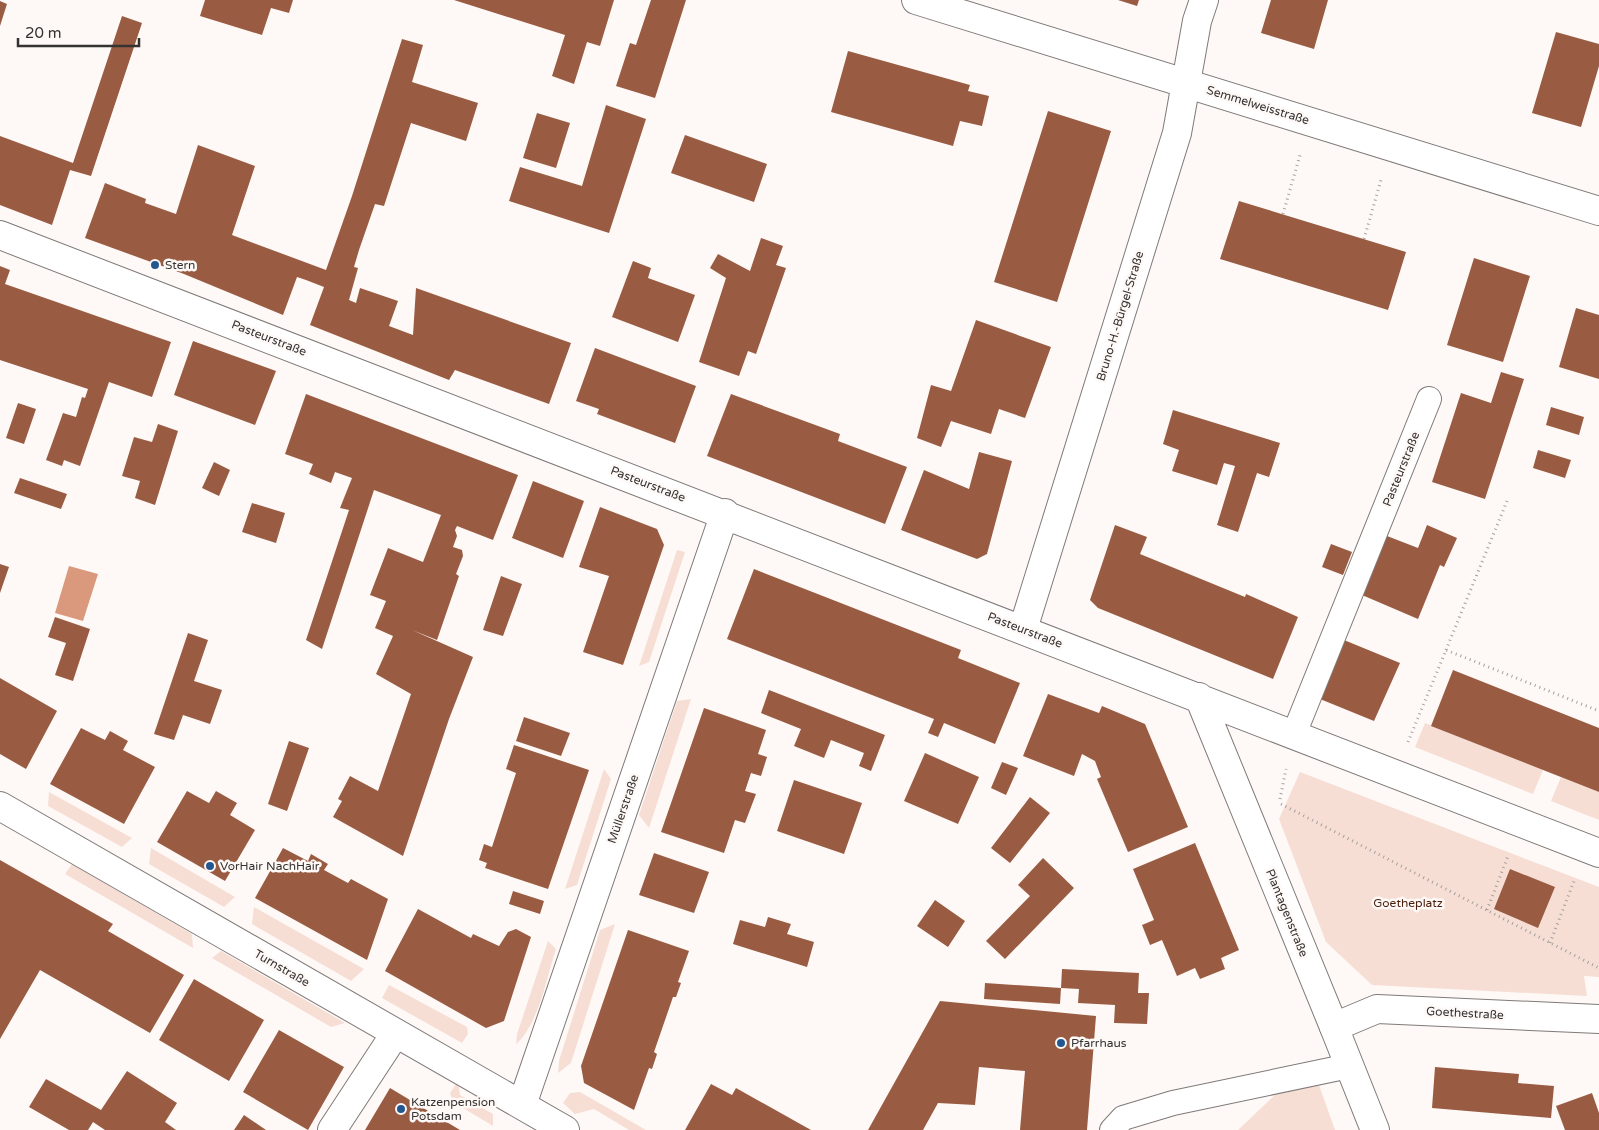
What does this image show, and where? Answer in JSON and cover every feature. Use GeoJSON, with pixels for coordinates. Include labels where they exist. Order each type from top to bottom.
{"type":"FeatureCollection","features":[{"type":"Feature","properties":{"kind":"street","name":"Semmelweisstraße"},"geometry":{"type":"LineString","coordinates":[[916,0],[1599,211]]}},
{"type":"Feature","properties":{"kind":"street","name":"Bruno-H.-Bürgel-Straße"},"geometry":{"type":"LineString","coordinates":[[1023,629],[1176,133],[1197,21],[1204,0]]}},
{"type":"Feature","properties":{"kind":"street","name":"Pasteurstraße"},"geometry":{"type":"LineString","coordinates":[[0,235],[725,513],[1593,850]]}},
{"type":"Feature","properties":{"kind":"street","name":"Müllerstraße"},"geometry":{"type":"LineString","coordinates":[[522,1106],[725,513]]}},
{"type":"Feature","properties":{"kind":"street","name":"Plantagenstraße"},"geometry":{"type":"LineString","coordinates":[[1199,697],[1375,1130]]}},
{"type":"Feature","properties":{"kind":"street","name":"Turnstraße"},"geometry":{"type":"LineString","coordinates":[[0,806],[564,1130]]}},
{"type":"Feature","properties":{"kind":"street","name":"Goethestraße"},"geometry":{"type":"LineString","coordinates":[[1334,1027],[1377,1009],[1599,1019]]}},
{"type":"Feature","properties":{"kind":"street"},"geometry":{"type":"LineString","coordinates":[[332,1130],[396,1034]]}},
{"type":"Feature","properties":{"kind":"lane","name":"Pasteurstraße"},"geometry":{"type":"LineString","coordinates":[[1294,734],[1429,399]]}},
{"type":"Feature","properties":{"kind":"lane"},"geometry":{"type":"LineString","coordinates":[[1112,1130],[1123,1118],[1173,1104],[1349,1066]]}},
{"type":"Feature","properties":{"kind":"path"},"geometry":{"type":"LineString","coordinates":[[1283,214],[1310,121]]}},
{"type":"Feature","properties":{"kind":"path"},"geometry":{"type":"LineString","coordinates":[[1364,239],[1391,146]]}},
{"type":"Feature","properties":{"kind":"path"},"geometry":{"type":"LineString","coordinates":[[1395,773],[1507,501]]}},
{"type":"Feature","properties":{"kind":"path"},"geometry":{"type":"LineString","coordinates":[[1446,650],[1599,711]]}},
{"type":"Feature","properties":{"kind":"path"},"geometry":{"type":"LineString","coordinates":[[1294,734],[1279,803],[1599,968]]}},
{"type":"Feature","properties":{"kind":"path"},"geometry":{"type":"LineString","coordinates":[[1487,910],[1520,822]]}},
{"type":"Feature","properties":{"kind":"path"},"geometry":{"type":"LineString","coordinates":[[1550,943],[1593,850]]}},
{"type":"Feature","properties":{"kind":"green space"},"geometry":{"type":"Polygon","coordinates":[[[677,550],[685,552],[649,662],[639,666],[677,550]]]}},
{"type":"Feature","properties":{"kind":"green space"},"geometry":{"type":"Polygon","coordinates":[[[691,699],[649,828],[639,815],[677,701],[691,699]]]}},
{"type":"Feature","properties":{"kind":"green space"},"geometry":{"type":"Polygon","coordinates":[[[1425,723],[1543,770],[1533,794],[1415,747],[1425,723]]]}},
{"type":"Feature","properties":{"kind":"green space"},"geometry":{"type":"Polygon","coordinates":[[[604,769],[611,779],[577,885],[565,889],[604,769]]]}},
{"type":"Feature","properties":{"kind":"green space","name":"Goetheplatz"},"geometry":{"type":"Polygon","coordinates":[[[1300,772],[1599,887],[1599,977],[1584,976],[1587,996],[1372,985],[1326,942],[1279,819],[1300,772]]]}},
{"type":"Feature","properties":{"kind":"green space"},"geometry":{"type":"Polygon","coordinates":[[[1561,777],[1599,792],[1599,820],[1551,801],[1561,777]]]}},
{"type":"Feature","properties":{"kind":"green space"},"geometry":{"type":"Polygon","coordinates":[[[49,792],[132,838],[122,847],[48,806],[49,792]]]}},
{"type":"Feature","properties":{"kind":"green space"},"geometry":{"type":"Polygon","coordinates":[[[151,848],[235,897],[224,907],[149,864],[151,848]]]}},
{"type":"Feature","properties":{"kind":"green space"},"geometry":{"type":"Polygon","coordinates":[[[72,864],[192,934],[193,948],[65,874],[72,864]]]}},
{"type":"Feature","properties":{"kind":"green space"},"geometry":{"type":"Polygon","coordinates":[[[254,907],[364,969],[351,981],[252,924],[254,907]]]}},
{"type":"Feature","properties":{"kind":"green space"},"geometry":{"type":"Polygon","coordinates":[[[615,924],[571,1063],[558,1073],[559,1061],[600,930],[615,924]]]}},
{"type":"Feature","properties":{"kind":"green space"},"geometry":{"type":"Polygon","coordinates":[[[548,941],[556,949],[545,986],[530,1025],[524,1036],[516,1044],[517,1034],[548,941]]]}},
{"type":"Feature","properties":{"kind":"green space"},"geometry":{"type":"Polygon","coordinates":[[[221,951],[345,1023],[331,1027],[212,958],[221,951]]]}},
{"type":"Feature","properties":{"kind":"green space"},"geometry":{"type":"Polygon","coordinates":[[[389,985],[467,1027],[468,1034],[462,1043],[382,998],[389,985]]]}},
{"type":"Feature","properties":{"kind":"green space"},"geometry":{"type":"Polygon","coordinates":[[[458,1081],[460,1095],[493,1114],[493,1126],[453,1102],[450,1093],[458,1081]]]}},
{"type":"Feature","properties":{"kind":"green space"},"geometry":{"type":"Polygon","coordinates":[[[1319,1085],[1335,1130],[1238,1130],[1275,1095],[1319,1085]]]}},
{"type":"Feature","properties":{"kind":"green space"},"geometry":{"type":"Polygon","coordinates":[[[580,1092],[646,1130],[629,1130],[594,1109],[575,1114],[563,1103],[570,1093],[580,1092]]]}},
{"type":"Feature","properties":{"kind":"shaded area"},"geometry":{"type":"Polygon","coordinates":[[[69,566],[98,574],[83,621],[55,613],[69,566]]]}},
{"type":"Feature","properties":{"kind":"building"},"geometry":{"type":"Polygon","coordinates":[[[205,0],[293,0],[289,13],[271,8],[262,35],[200,16],[205,0]]]}},
{"type":"Feature","properties":{"kind":"building"},"geometry":{"type":"Polygon","coordinates":[[[454,0],[614,0],[600,46],[587,42],[574,84],[552,76],[565,35],[454,0]]]}},
{"type":"Feature","properties":{"kind":"building"},"geometry":{"type":"Polygon","coordinates":[[[651,0],[686,0],[655,98],[616,86],[630,43],[636,45],[651,0]]]}},
{"type":"Feature","properties":{"kind":"building"},"geometry":{"type":"Polygon","coordinates":[[[1118,0],[1139,0],[1137,6],[1118,0]]]}},
{"type":"Feature","properties":{"kind":"building"},"geometry":{"type":"Polygon","coordinates":[[[1271,0],[1328,0],[1314,49],[1261,33],[1271,0]]]}},
{"type":"Feature","properties":{"kind":"building"},"geometry":{"type":"Polygon","coordinates":[[[0,1],[7,4],[0,26],[0,1]]]}},
{"type":"Feature","properties":{"kind":"building"},"geometry":{"type":"Polygon","coordinates":[[[122,16],[142,23],[91,176],[70,170],[52,225],[0,205],[0,136],[73,163],[122,16]]]}},
{"type":"Feature","properties":{"kind":"building"},"geometry":{"type":"Polygon","coordinates":[[[1556,32],[1599,44],[1599,66],[1581,127],[1532,113],[1556,32]]]}},
{"type":"Feature","properties":{"kind":"building"},"geometry":{"type":"Polygon","coordinates":[[[402,39],[423,45],[412,82],[478,103],[466,141],[411,123],[384,206],[375,204],[354,267],[358,268],[349,300],[356,303],[360,288],[398,301],[389,326],[413,335],[416,288],[571,343],[549,404],[455,370],[449,380],[310,325],[324,287],[306,280],[297,277],[283,315],[184,274],[85,238],[105,183],[146,199],[145,203],[176,214],[198,145],[255,166],[232,235],[326,270],[352,196],[402,39]]]}},
{"type":"Feature","properties":{"kind":"building"},"geometry":{"type":"Polygon","coordinates":[[[848,51],[970,85],[968,91],[989,96],[982,126],[960,121],[953,146],[831,112],[848,51]]]}},
{"type":"Feature","properties":{"kind":"building"},"geometry":{"type":"Polygon","coordinates":[[[606,105],[646,119],[609,233],[509,201],[520,167],[582,186],[606,105]]]}},
{"type":"Feature","properties":{"kind":"building"},"geometry":{"type":"Polygon","coordinates":[[[1048,111],[1111,131],[1057,302],[994,282],[1048,111]]]}},
{"type":"Feature","properties":{"kind":"building"},"geometry":{"type":"Polygon","coordinates":[[[537,113],[570,123],[556,168],[523,158],[537,113]]]}},
{"type":"Feature","properties":{"kind":"building"},"geometry":{"type":"Polygon","coordinates":[[[685,135],[767,164],[754,202],[671,173],[685,135]]]}},
{"type":"Feature","properties":{"kind":"building"},"geometry":{"type":"Polygon","coordinates":[[[1239,201],[1406,252],[1388,310],[1220,259],[1239,201]]]}},
{"type":"Feature","properties":{"kind":"building"},"geometry":{"type":"Polygon","coordinates":[[[761,238],[783,246],[776,265],[786,268],[756,354],[748,351],[739,376],[699,362],[726,278],[710,268],[718,254],[750,271],[761,238]]]}},
{"type":"Feature","properties":{"kind":"building"},"geometry":{"type":"Polygon","coordinates":[[[1474,258],[1530,276],[1503,362],[1447,345],[1474,258]]]}},
{"type":"Feature","properties":{"kind":"building"},"geometry":{"type":"Polygon","coordinates":[[[633,261],[651,268],[648,278],[695,295],[678,342],[612,317],[633,261]]]}},
{"type":"Feature","properties":{"kind":"building"},"geometry":{"type":"Polygon","coordinates":[[[0,266],[10,270],[5,284],[171,342],[152,397],[109,382],[80,466],[64,460],[62,466],[46,460],[63,413],[76,417],[82,397],[85,398],[88,389],[0,360],[0,266]]]}},
{"type":"Feature","properties":{"kind":"building"},"geometry":{"type":"Polygon","coordinates":[[[1576,308],[1599,315],[1599,379],[1559,367],[1576,308]]]}},
{"type":"Feature","properties":{"kind":"building"},"geometry":{"type":"Polygon","coordinates":[[[976,320],[1051,347],[1025,418],[999,409],[991,434],[951,421],[941,447],[917,438],[931,385],[951,391],[976,320]]]}},
{"type":"Feature","properties":{"kind":"building"},"geometry":{"type":"Polygon","coordinates":[[[193,341],[276,371],[255,425],[174,395],[193,341]]]}},
{"type":"Feature","properties":{"kind":"building"},"geometry":{"type":"Polygon","coordinates":[[[595,348],[696,386],[675,443],[597,414],[599,409],[576,401],[595,348]]]}},
{"type":"Feature","properties":{"kind":"building"},"geometry":{"type":"Polygon","coordinates":[[[1501,372],[1524,379],[1485,499],[1432,482],[1461,393],[1491,403],[1501,372]]]}},
{"type":"Feature","properties":{"kind":"building"},"geometry":{"type":"Polygon","coordinates":[[[306,394],[518,475],[493,540],[457,526],[455,530],[457,536],[453,547],[462,550],[463,556],[456,574],[459,576],[437,640],[412,630],[473,657],[449,719],[403,856],[333,817],[342,801],[338,799],[350,776],[378,791],[411,694],[376,674],[393,636],[375,628],[386,601],[370,595],[388,548],[423,562],[441,515],[374,490],[322,649],[306,640],[349,510],[340,508],[352,478],[335,472],[331,483],[309,474],[313,464],[285,454],[306,394]]]}},
{"type":"Feature","properties":{"kind":"building"},"geometry":{"type":"Polygon","coordinates":[[[731,394],[840,434],[838,441],[907,467],[885,524],[707,456],[731,394]]]}},
{"type":"Feature","properties":{"kind":"building"},"geometry":{"type":"Polygon","coordinates":[[[18,403],[36,409],[24,444],[6,438],[18,403]]]}},
{"type":"Feature","properties":{"kind":"building"},"geometry":{"type":"Polygon","coordinates":[[[1551,407],[1584,417],[1579,435],[1546,425],[1551,407]]]}},
{"type":"Feature","properties":{"kind":"building"},"geometry":{"type":"Polygon","coordinates":[[[1173,410],[1280,443],[1269,477],[1257,473],[1238,532],[1217,525],[1235,466],[1224,463],[1217,485],[1172,471],[1179,450],[1163,444],[1173,410]]]}},
{"type":"Feature","properties":{"kind":"building"},"geometry":{"type":"Polygon","coordinates":[[[158,424],[178,431],[155,505],[135,498],[140,481],[122,476],[134,437],[152,442],[158,424]]]}},
{"type":"Feature","properties":{"kind":"building"},"geometry":{"type":"Polygon","coordinates":[[[1538,450],[1571,460],[1565,478],[1533,468],[1538,450]]]}},
{"type":"Feature","properties":{"kind":"building"},"geometry":{"type":"Polygon","coordinates":[[[979,452],[1012,461],[987,554],[977,559],[901,530],[924,470],[969,489],[979,452]]]}},
{"type":"Feature","properties":{"kind":"building"},"geometry":{"type":"Polygon","coordinates":[[[214,462],[230,470],[219,496],[202,488],[214,462]]]}},
{"type":"Feature","properties":{"kind":"building"},"geometry":{"type":"Polygon","coordinates":[[[20,478],[67,494],[61,509],[14,493],[20,478]]]}},
{"type":"Feature","properties":{"kind":"building"},"geometry":{"type":"Polygon","coordinates":[[[533,481],[584,501],[563,558],[512,538],[533,481]]]}},
{"type":"Feature","properties":{"kind":"building"},"geometry":{"type":"Polygon","coordinates":[[[252,503],[285,513],[276,543],[242,532],[252,503]]]}},
{"type":"Feature","properties":{"kind":"building"},"geometry":{"type":"Polygon","coordinates":[[[600,507],[657,529],[664,545],[623,665],[583,652],[609,576],[579,567],[600,507]]]}},
{"type":"Feature","properties":{"kind":"building"},"geometry":{"type":"Polygon","coordinates":[[[1115,525],[1147,537],[1140,554],[1245,597],[1246,594],[1298,617],[1273,679],[1098,608],[1090,600],[1115,525]]]}},
{"type":"Feature","properties":{"kind":"building"},"geometry":{"type":"Polygon","coordinates":[[[1427,525],[1457,538],[1444,567],[1440,565],[1418,619],[1362,595],[1387,536],[1418,548],[1427,525]]]}},
{"type":"Feature","properties":{"kind":"building"},"geometry":{"type":"Polygon","coordinates":[[[1331,544],[1352,552],[1343,575],[1322,567],[1331,544]]]}},
{"type":"Feature","properties":{"kind":"building"},"geometry":{"type":"Polygon","coordinates":[[[0,564],[9,567],[0,593],[0,564]]]}},
{"type":"Feature","properties":{"kind":"building"},"geometry":{"type":"Polygon","coordinates":[[[754,569],[961,650],[958,658],[1020,683],[995,744],[944,723],[938,737],[928,733],[934,719],[727,639],[754,569]]]}},
{"type":"Feature","properties":{"kind":"building"},"geometry":{"type":"Polygon","coordinates":[[[501,576],[522,584],[503,636],[483,630],[501,576]]]}},
{"type":"Feature","properties":{"kind":"building"},"geometry":{"type":"Polygon","coordinates":[[[55,617],[90,629],[73,681],[55,675],[66,643],[48,637],[55,617]]]}},
{"type":"Feature","properties":{"kind":"building"},"geometry":{"type":"Polygon","coordinates":[[[188,633],[208,640],[194,681],[222,690],[210,724],[183,715],[174,740],[154,734],[188,633]]]}},
{"type":"Feature","properties":{"kind":"building"},"geometry":{"type":"Polygon","coordinates":[[[1344,640],[1400,663],[1374,721],[1320,699],[1344,640]]]}},
{"type":"Feature","properties":{"kind":"building"},"geometry":{"type":"Polygon","coordinates":[[[1453,670],[1599,728],[1599,792],[1431,726],[1453,670]]]}},
{"type":"Feature","properties":{"kind":"building"},"geometry":{"type":"Polygon","coordinates":[[[0,678],[57,711],[26,769],[0,754],[0,678]]]}},
{"type":"Feature","properties":{"kind":"building"},"geometry":{"type":"Polygon","coordinates":[[[769,690],[885,735],[871,771],[859,766],[864,753],[831,740],[824,758],[794,746],[801,729],[761,713],[769,690]]]}},
{"type":"Feature","properties":{"kind":"building"},"geometry":{"type":"Polygon","coordinates":[[[1048,694],[1099,713],[1102,706],[1145,724],[1188,827],[1128,852],[1097,779],[1101,777],[1095,761],[1082,754],[1074,776],[1023,756],[1048,694]]]}},
{"type":"Feature","properties":{"kind":"building"},"geometry":{"type":"Polygon","coordinates":[[[704,708],[766,730],[758,754],[767,757],[761,776],[751,773],[745,791],[756,794],[745,823],[735,820],[724,853],[661,832],[704,708]]]}},
{"type":"Feature","properties":{"kind":"building"},"geometry":{"type":"Polygon","coordinates":[[[524,717],[570,733],[561,756],[516,741],[524,717]]]}},
{"type":"Feature","properties":{"kind":"building"},"geometry":{"type":"Polygon","coordinates":[[[81,728],[105,740],[110,731],[128,741],[123,750],[155,767],[124,824],[50,784],[81,728]]]}},
{"type":"Feature","properties":{"kind":"building"},"geometry":{"type":"Polygon","coordinates":[[[289,741],[309,748],[287,811],[268,804],[289,741]]]}},
{"type":"Feature","properties":{"kind":"building"},"geometry":{"type":"Polygon","coordinates":[[[514,745],[589,770],[548,889],[485,868],[487,863],[479,860],[484,844],[492,847],[516,773],[506,769],[514,745]]]}},
{"type":"Feature","properties":{"kind":"building"},"geometry":{"type":"Polygon","coordinates":[[[925,753],[979,777],[958,824],[904,801],[925,753]]]}},
{"type":"Feature","properties":{"kind":"building"},"geometry":{"type":"Polygon","coordinates":[[[1002,762],[1018,768],[1006,795],[991,788],[1002,762]]]}},
{"type":"Feature","properties":{"kind":"building"},"geometry":{"type":"Polygon","coordinates":[[[794,780],[862,803],[844,854],[777,831],[794,780]]]}},
{"type":"Feature","properties":{"kind":"building"},"geometry":{"type":"Polygon","coordinates":[[[187,791],[209,803],[216,791],[237,803],[230,815],[255,830],[225,881],[157,842],[187,791]]]}},
{"type":"Feature","properties":{"kind":"building"},"geometry":{"type":"Polygon","coordinates":[[[1030,797],[1050,813],[1010,863],[991,848],[1030,797]]]}},
{"type":"Feature","properties":{"kind":"building"},"geometry":{"type":"Polygon","coordinates":[[[1195,843],[1239,950],[1221,958],[1225,969],[1200,979],[1195,968],[1177,976],[1162,940],[1150,945],[1142,925],[1154,920],[1133,869],[1195,843]]]}},
{"type":"Feature","properties":{"kind":"building"},"geometry":{"type":"Polygon","coordinates":[[[283,848],[308,861],[311,854],[328,864],[324,870],[348,883],[351,879],[388,899],[367,960],[255,898],[283,848]]]}},
{"type":"Feature","properties":{"kind":"building"},"geometry":{"type":"Polygon","coordinates":[[[654,853],[709,872],[694,913],[639,895],[654,853]]]}},
{"type":"Feature","properties":{"kind":"building"},"geometry":{"type":"Polygon","coordinates":[[[1043,858],[1074,888],[1005,959],[986,941],[1030,896],[1018,885],[1043,858]]]}},
{"type":"Feature","properties":{"kind":"building"},"geometry":{"type":"Polygon","coordinates":[[[0,860],[113,924],[108,931],[184,975],[150,1033],[40,970],[0,1039],[0,860]]]}},
{"type":"Feature","properties":{"kind":"building"},"geometry":{"type":"Polygon","coordinates":[[[1510,869],[1555,887],[1538,928],[1494,909],[1510,869]]]}},
{"type":"Feature","properties":{"kind":"building"},"geometry":{"type":"Polygon","coordinates":[[[513,891],[544,901],[540,914],[509,904],[513,891]]]}},
{"type":"Feature","properties":{"kind":"building"},"geometry":{"type":"Polygon","coordinates":[[[935,900],[965,921],[948,947],[917,926],[935,900]]]}},
{"type":"Feature","properties":{"kind":"building"},"geometry":{"type":"Polygon","coordinates":[[[418,909],[471,938],[473,934],[499,946],[508,932],[516,929],[531,937],[504,1021],[486,1028],[385,971],[418,909]]]}},
{"type":"Feature","properties":{"kind":"building"},"geometry":{"type":"Polygon","coordinates":[[[768,917],[791,924],[787,934],[814,942],[807,967],[733,944],[740,920],[765,927],[768,917]]]}},
{"type":"Feature","properties":{"kind":"building"},"geometry":{"type":"Polygon","coordinates":[[[628,930],[689,951],[678,982],[681,983],[676,997],[673,997],[654,1052],[657,1054],[652,1069],[649,1068],[634,1110],[584,1083],[581,1066],[628,930]]]}},
{"type":"Feature","properties":{"kind":"building"},"geometry":{"type":"Polygon","coordinates":[[[1062,969],[1139,973],[1138,993],[1149,993],[1147,1024],[1114,1023],[1115,1005],[1078,1003],[1079,989],[1061,988],[1062,969]]]}},
{"type":"Feature","properties":{"kind":"building"},"geometry":{"type":"Polygon","coordinates":[[[194,979],[264,1020],[229,1081],[159,1040],[194,979]]]}},
{"type":"Feature","properties":{"kind":"building"},"geometry":{"type":"Polygon","coordinates":[[[985,983],[1061,988],[1060,1004],[984,999],[985,983]]]}},
{"type":"Feature","properties":{"kind":"building"},"geometry":{"type":"Polygon","coordinates":[[[940,1001],[1096,1016],[1087,1130],[1020,1130],[1025,1071],[979,1067],[975,1105],[938,1103],[923,1130],[868,1130],[940,1001]]]}},
{"type":"Feature","properties":{"kind":"building"},"geometry":{"type":"Polygon","coordinates":[[[279,1030],[344,1067],[308,1130],[243,1092],[279,1030]]]}},
{"type":"Feature","properties":{"kind":"building"},"geometry":{"type":"Polygon","coordinates":[[[1435,1067],[1519,1074],[1518,1083],[1554,1086],[1551,1118],[1432,1108],[1435,1067]]]}},
{"type":"Feature","properties":{"kind":"building"},"geometry":{"type":"Polygon","coordinates":[[[127,1071],[177,1103],[165,1122],[176,1130],[105,1130],[93,1122],[88,1130],[69,1130],[29,1107],[46,1079],[101,1110],[127,1071]]]}},
{"type":"Feature","properties":{"kind":"building"},"geometry":{"type":"Polygon","coordinates":[[[711,1084],[732,1095],[736,1088],[811,1130],[685,1130],[711,1084]]]}},
{"type":"Feature","properties":{"kind":"building","name":"Katzenpension Potsdam"},"geometry":{"type":"Polygon","coordinates":[[[390,1088],[460,1130],[365,1130],[390,1088]]]}},
{"type":"Feature","properties":{"kind":"building"},"geometry":{"type":"Polygon","coordinates":[[[1592,1093],[1599,1113],[1599,1130],[1565,1130],[1556,1106],[1592,1093]]]}},
{"type":"Feature","properties":{"kind":"building"},"geometry":{"type":"Polygon","coordinates":[[[244,1115],[266,1130],[234,1130],[244,1115]]]}},
{"type":"Feature","properties":{"kind":"place","name":"Stern"},"geometry":{"type":"Point","coordinates":[155,265]}},
{"type":"Feature","properties":{"kind":"place","name":"VorHair NachHair"},"geometry":{"type":"Point","coordinates":[210,866]}},
{"type":"Feature","properties":{"kind":"place","name":"Pfarrhaus"},"geometry":{"type":"Point","coordinates":[1061,1043]}},
{"type":"Feature","properties":{"kind":"place","name":"Katzenpension Potsdam"},"geometry":{"type":"Point","coordinates":[401,1109]}}]}
